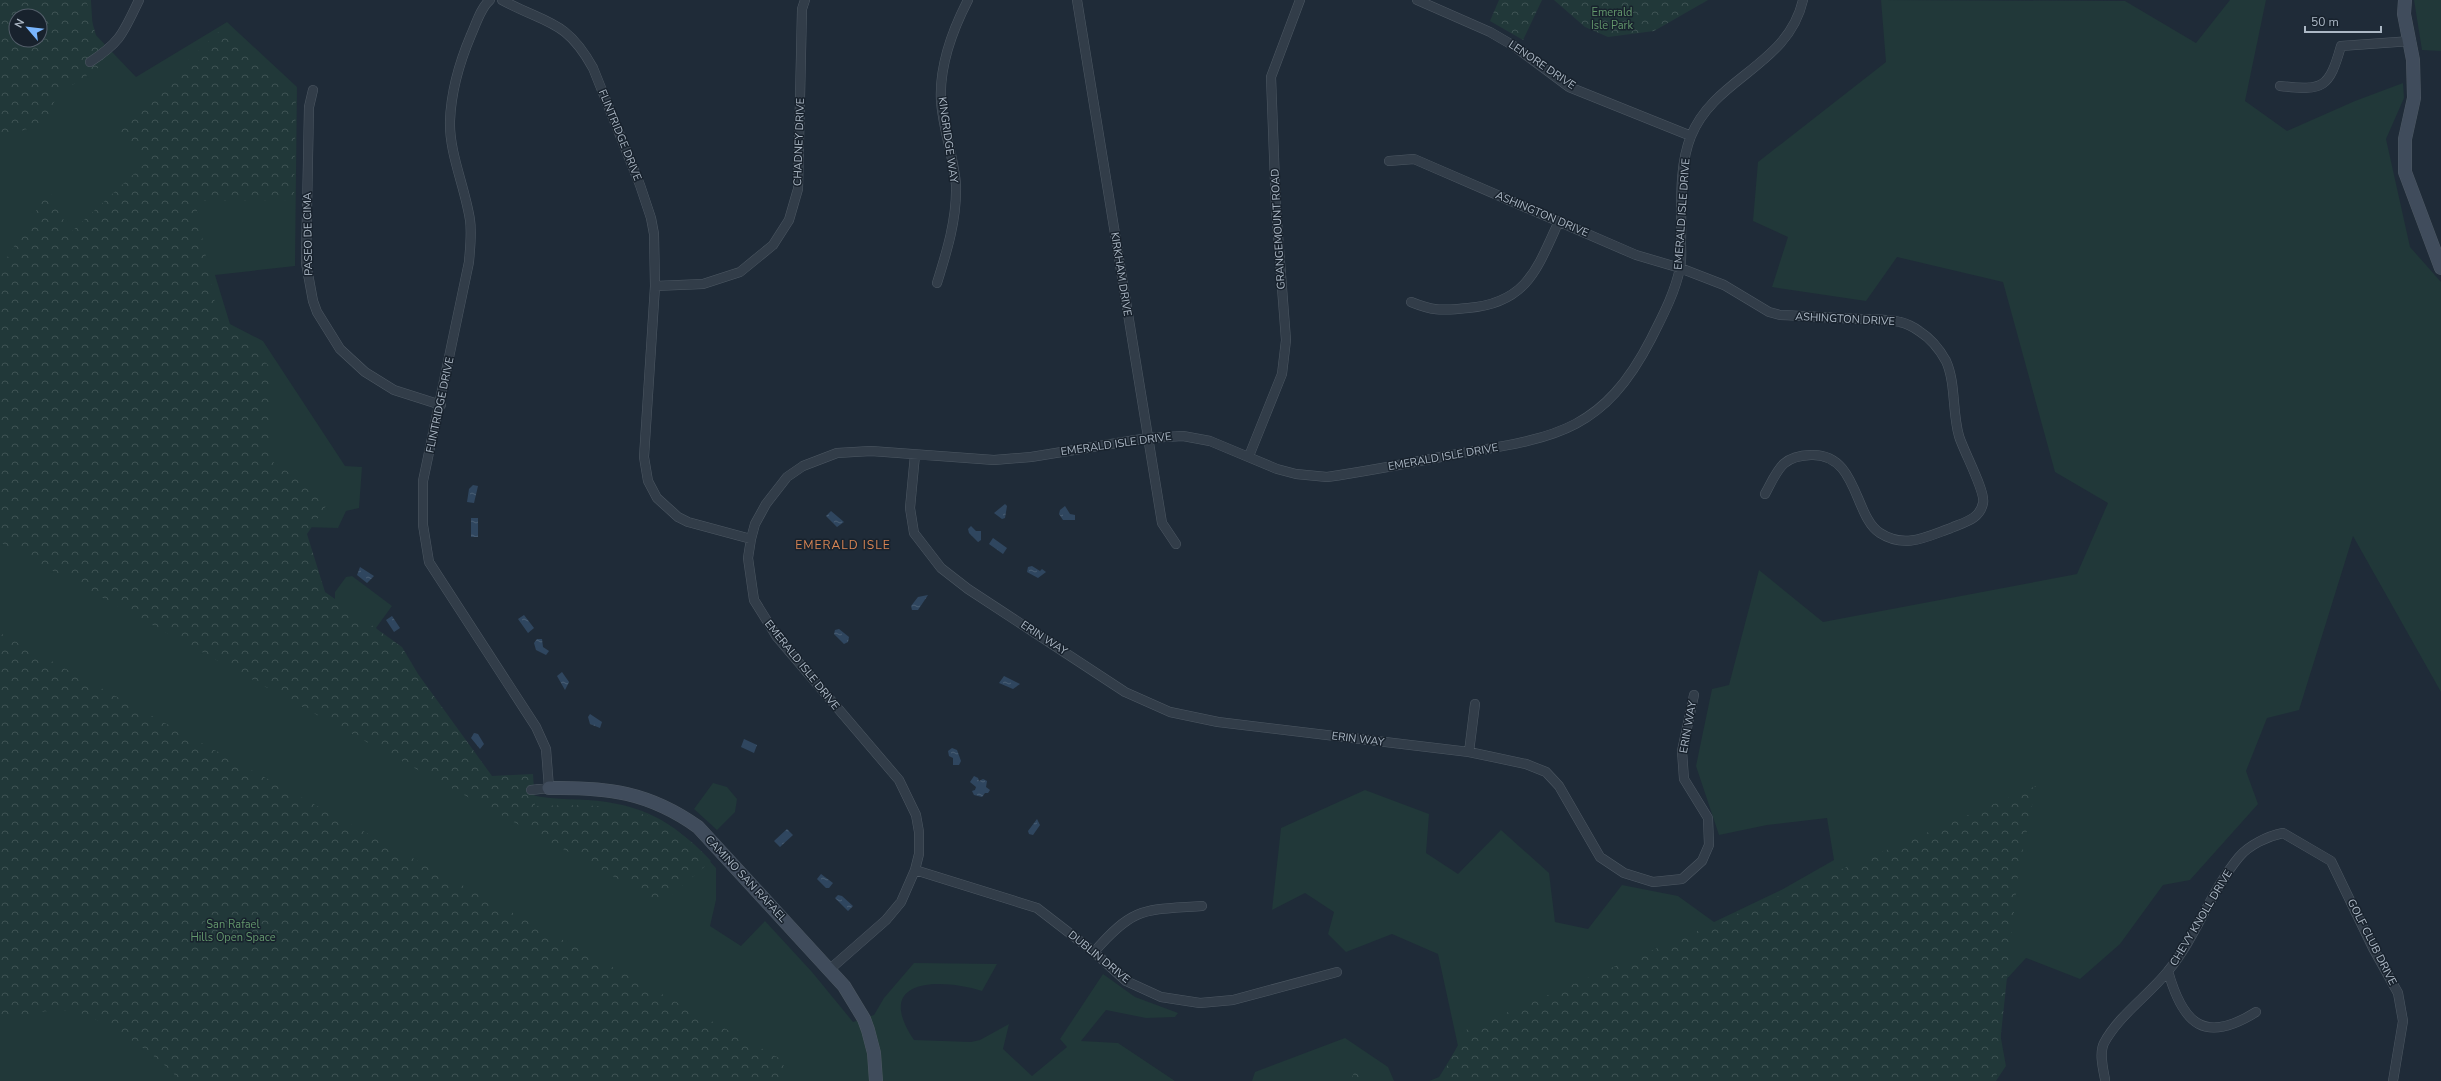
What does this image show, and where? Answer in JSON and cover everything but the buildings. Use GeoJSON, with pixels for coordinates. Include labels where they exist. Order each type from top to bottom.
{"type":"FeatureCollection","features":[{"type":"Feature","properties":{"kind":"street"},"geometry":{"type":"LineString","coordinates":[[90,62],[111,48],[119,40],[138,0]]}},
{"type":"Feature","properties":{"kind":"street","name":"FLINTRIDGE DRIVE"},"geometry":{"type":"LineString","coordinates":[[490,0],[479,16],[467,44],[455,84],[452,102],[451,132],[470,221],[471,240],[441,405],[423,481],[423,525],[429,562],[536,727],[546,749],[549,788]]}},
{"type":"Feature","properties":{"kind":"street","name":"FLINTRIDGE DRIVE"},"geometry":{"type":"LineString","coordinates":[[502,0],[545,19],[568,33],[584,52],[593,68],[651,218],[655,286],[644,457],[648,481],[657,498],[678,517],[688,522],[751,539]]}},
{"type":"Feature","properties":{"kind":"street","name":"CHADNEY DRIVE"},"geometry":{"type":"LineString","coordinates":[[655,286],[703,284],[740,272],[773,245],[789,220],[798,189],[802,9],[805,0]]}},
{"type":"Feature","properties":{"kind":"street","name":"KINGRIDGE WAY"},"geometry":{"type":"LineString","coordinates":[[937,283],[955,215],[956,185],[941,102],[944,60],[954,28],[968,0]]}},
{"type":"Feature","properties":{"kind":"street","name":"KIRKHAM DRIVE"},"geometry":{"type":"LineString","coordinates":[[1077,0],[1162,523],[1176,544]]}},
{"type":"Feature","properties":{"kind":"street","name":"GRANGEMOUNT ROAD"},"geometry":{"type":"LineString","coordinates":[[1249,456],[1282,374],[1286,340],[1276,209],[1271,77],[1300,0]]}},
{"type":"Feature","properties":{"kind":"street","name":"LENORE DRIVE"},"geometry":{"type":"LineString","coordinates":[[1417,0],[1490,32],[1514,46],[1569,87],[1691,136]]}},
{"type":"Feature","properties":{"kind":"street","name":"EMERALD ISLE DRIVE"},"geometry":{"type":"LineString","coordinates":[[829,970],[889,916],[907,891],[919,854],[919,832],[916,815],[909,797],[899,780],[777,637],[754,600],[748,558],[751,539],[755,524],[777,488],[803,466],[836,453],[871,451],[994,460],[1031,457],[1148,438],[1183,436],[1199,437],[1249,456],[1277,469],[1296,474],[1327,476],[1519,444],[1566,430],[1585,419],[1603,405],[1627,380],[1656,330],[1669,302],[1680,268],[1682,177],[1691,136],[1705,111],[1720,94],[1766,60],[1781,44],[1793,25],[1803,0]]}},
{"type":"Feature","properties":{"kind":"street"},"geometry":{"type":"LineString","coordinates":[[2405,0],[2404,14],[2411,41],[2414,98],[2404,139],[2405,172],[2441,268]]}},
{"type":"Feature","properties":{"kind":"street"},"geometry":{"type":"LineString","coordinates":[[2280,86],[2308,89],[2320,86],[2334,71],[2341,46],[2411,41]]}},
{"type":"Feature","properties":{"kind":"street","name":"PASEO DE CIMA"},"geometry":{"type":"LineString","coordinates":[[313,90],[309,107],[306,263],[311,294],[317,312],[340,349],[365,372],[394,390],[441,405]]}},
{"type":"Feature","properties":{"kind":"street","name":"ASHINGTON DRIVE"},"geometry":{"type":"LineString","coordinates":[[1389,161],[1414,159],[1636,254],[1680,268],[1724,285],[1770,312],[1780,315],[1901,322],[1919,330],[1936,345],[1946,362],[1959,435],[1971,468],[1982,487],[1984,500],[1982,510],[1974,519],[1913,542],[1894,540],[1878,532],[1866,514],[1848,476],[1837,464],[1819,455],[1796,455],[1781,464],[1765,494]]}},
{"type":"Feature","properties":{"kind":"street"},"geometry":{"type":"LineString","coordinates":[[1411,302],[1433,310],[1487,306],[1508,298],[1525,286],[1537,269],[1559,221]]}},
{"type":"Feature","properties":{"kind":"street","name":"ERIN WAY"},"geometry":{"type":"LineString","coordinates":[[915,455],[910,508],[914,533],[941,568],[968,589],[1125,692],[1170,712],[1218,722],[1470,752],[1526,764],[1546,772],[1560,786],[1600,857],[1624,873],[1653,882],[1682,879],[1702,862],[1709,845],[1708,818],[1701,803],[1684,779],[1682,751],[1694,695]]}},
{"type":"Feature","properties":{"kind":"street"},"geometry":{"type":"LineString","coordinates":[[1470,752],[1475,704]]}},
{"type":"Feature","properties":{"kind":"street","name":"CAMINO SAN RAFAEL"},"geometry":{"type":"LineString","coordinates":[[531,790],[549,788],[619,791],[653,801],[685,818],[711,840],[844,986],[864,1019],[874,1053],[876,1081]]}},
{"type":"Feature","properties":{"kind":"street","name":"CHEVY KNOLL DRIVE"},"geometry":{"type":"LineString","coordinates":[[2105,1079],[2102,1062],[2103,1045],[2113,1028],[2168,971],[2188,943],[2224,879],[2240,856],[2268,836],[2283,833]]}},
{"type":"Feature","properties":{"kind":"street","name":"GOLF CLUB DRIVE"},"geometry":{"type":"LineString","coordinates":[[2283,833],[2330,861],[2373,948],[2398,993],[2403,1021],[2393,1081]]}},
{"type":"Feature","properties":{"kind":"street","name":"DUBLIN DRIVE"},"geometry":{"type":"LineString","coordinates":[[915,870],[1026,904],[1045,914],[1094,952],[1126,981],[1161,997],[1200,1003],[1233,1000],[1337,972]]}},
{"type":"Feature","properties":{"kind":"street"},"geometry":{"type":"LineString","coordinates":[[1094,952],[1115,927],[1129,918],[1147,910],[1202,906]]}},
{"type":"Feature","properties":{"kind":"street"},"geometry":{"type":"LineString","coordinates":[[2168,971],[2175,996],[2182,1010],[2203,1026],[2216,1029],[2228,1026],[2256,1012]]}},
{"type":"Feature","properties":{"kind":"green space"},"geometry":{"type":"Polygon","coordinates":[[[0,0],[91,0],[93,32],[136,77],[227,22],[297,87],[295,266],[215,275],[230,324],[263,341],[345,466],[362,467],[359,508],[346,511],[338,528],[302,527],[304,580],[335,599],[335,592],[346,577],[352,576],[392,606],[376,628],[394,649],[482,776],[530,776],[531,795],[550,798],[607,802],[641,810],[668,824],[692,843],[716,868],[716,900],[710,926],[741,946],[765,921],[812,972],[853,1022],[874,1015],[884,998],[914,963],[997,964],[982,991],[948,984],[931,984],[916,987],[906,994],[901,1004],[903,1020],[914,1040],[971,1042],[980,1040],[1009,1024],[1003,1049],[1032,1076],[1067,1047],[1060,1039],[1103,974],[1135,997],[1178,1013],[1175,1017],[1146,1018],[1106,1010],[1081,1041],[1118,1043],[1175,1081],[0,1081],[0,0]]]}},
{"type":"Feature","properties":{"kind":"green space"},"geometry":{"type":"Polygon","coordinates":[[[0,0],[86,0],[104,64],[63,91],[54,102],[49,114],[38,126],[6,135],[0,140],[0,0]]]}},
{"type":"Feature","properties":{"kind":"green space"},"geometry":{"type":"Polygon","coordinates":[[[1499,0],[1542,0],[1523,40],[1490,21],[1499,0]]]}},
{"type":"Feature","properties":{"kind":"green space","name":"Emerald Isle Park"},"geometry":{"type":"Polygon","coordinates":[[[1554,0],[1708,0],[1654,31],[1608,37],[1585,27],[1554,0]]]}},
{"type":"Feature","properties":{"kind":"green space"},"geometry":{"type":"Polygon","coordinates":[[[1881,0],[2125,1],[2196,43],[2230,0],[2266,0],[2245,101],[2287,131],[2355,101],[2403,83],[2404,98],[2386,139],[2410,247],[2441,282],[2441,692],[2353,536],[2299,710],[2267,718],[2246,771],[2258,804],[2190,880],[2163,885],[2120,944],[2080,979],[2026,958],[1993,994],[2006,1066],[1996,1081],[1429,1081],[1439,1077],[1458,1046],[1438,954],[1392,934],[1346,952],[1328,934],[1334,912],[1305,893],[1272,910],[1281,828],[1365,790],[1429,814],[1426,853],[1458,874],[1501,830],[1549,873],[1555,922],[1588,929],[1622,885],[1678,896],[1714,922],[1783,889],[1834,860],[1827,818],[1767,825],[1719,835],[1696,766],[1712,689],[1729,685],[1759,570],[1823,622],[2077,574],[2108,503],[2055,472],[2003,282],[1897,257],[1866,301],[1772,287],[1788,237],[1753,221],[1758,162],[1886,62],[1881,0]]]}},
{"type":"Feature","properties":{"kind":"green space"},"geometry":{"type":"Polygon","coordinates":[[[2414,0],[2441,0],[2441,51],[2422,50],[2414,0]]]}},
{"type":"Feature","properties":{"kind":"green space"},"geometry":{"type":"Polygon","coordinates":[[[224,27],[269,74],[296,91],[294,200],[195,201],[217,313],[271,368],[270,460],[330,500],[307,534],[325,592],[402,647],[418,674],[492,776],[533,774],[535,806],[586,805],[609,807],[651,817],[671,827],[691,842],[711,861],[662,903],[0,542],[0,269],[49,190],[70,233],[148,161],[116,127],[224,27]]]}},
{"type":"Feature","properties":{"kind":"green space","name":"San Rafael Hills Open Space"},"geometry":{"type":"Polygon","coordinates":[[[0,633],[779,1058],[793,1081],[180,1081],[160,1061],[146,1050],[114,1029],[84,1014],[63,1010],[45,1011],[26,1015],[0,1024],[0,633]]]}},
{"type":"Feature","properties":{"kind":"green space"},"geometry":{"type":"Polygon","coordinates":[[[713,783],[727,787],[737,799],[735,812],[717,830],[694,809],[713,783]]]}},
{"type":"Feature","properties":{"kind":"green space"},"geometry":{"type":"Polygon","coordinates":[[[2036,786],[2018,874],[1996,1081],[1439,1081],[1466,1030],[2036,786]]]}},
{"type":"Feature","properties":{"kind":"green space"},"geometry":{"type":"Polygon","coordinates":[[[1345,1038],[1388,1067],[1394,1081],[1252,1081],[1255,1072],[1345,1038]]]}},
{"type":"Feature","properties":{"kind":"green space"},"geometry":{"type":"Polygon","coordinates":[[[1355,1071],[1375,1081],[1350,1081],[1355,1071]]]}},
{"type":"Feature","properties":{"kind":"water"},"geometry":{"type":"Polygon","coordinates":[[[473,485],[478,486],[474,503],[467,502],[469,489],[473,485]]]}},
{"type":"Feature","properties":{"kind":"water"},"geometry":{"type":"Polygon","coordinates":[[[1005,504],[1007,506],[1005,518],[1002,519],[994,513],[1005,504]]]}},
{"type":"Feature","properties":{"kind":"water"},"geometry":{"type":"Polygon","coordinates":[[[1065,506],[1070,514],[1075,515],[1075,520],[1063,520],[1059,514],[1060,510],[1065,506]]]}},
{"type":"Feature","properties":{"kind":"water"},"geometry":{"type":"Polygon","coordinates":[[[831,511],[844,522],[837,527],[826,516],[831,511]]]}},
{"type":"Feature","properties":{"kind":"water"},"geometry":{"type":"Polygon","coordinates":[[[471,518],[478,518],[478,537],[471,537],[471,518]]]}},
{"type":"Feature","properties":{"kind":"water"},"geometry":{"type":"Polygon","coordinates":[[[971,526],[976,531],[981,531],[981,540],[978,542],[969,533],[968,529],[971,526]]]}},
{"type":"Feature","properties":{"kind":"water"},"geometry":{"type":"Polygon","coordinates":[[[993,538],[1007,548],[1003,554],[989,544],[993,538]]]}},
{"type":"Feature","properties":{"kind":"water"},"geometry":{"type":"Polygon","coordinates":[[[1032,566],[1040,571],[1042,569],[1046,572],[1038,578],[1027,572],[1028,567],[1032,566]]]}},
{"type":"Feature","properties":{"kind":"water"},"geometry":{"type":"Polygon","coordinates":[[[360,567],[374,576],[367,583],[357,575],[360,567]]]}},
{"type":"Feature","properties":{"kind":"water"},"geometry":{"type":"Polygon","coordinates":[[[928,595],[918,610],[912,610],[911,606],[918,597],[928,595]]]}},
{"type":"Feature","properties":{"kind":"water"},"geometry":{"type":"Polygon","coordinates":[[[524,615],[534,628],[528,633],[518,619],[524,615]]]}},
{"type":"Feature","properties":{"kind":"water"},"geometry":{"type":"Polygon","coordinates":[[[392,616],[400,628],[394,632],[386,620],[392,616]]]}},
{"type":"Feature","properties":{"kind":"water"},"geometry":{"type":"Polygon","coordinates":[[[839,629],[849,637],[848,642],[844,644],[834,634],[835,630],[839,629]]]}},
{"type":"Feature","properties":{"kind":"water"},"geometry":{"type":"Polygon","coordinates":[[[537,639],[542,639],[543,647],[549,651],[546,655],[536,650],[534,643],[537,639]]]}},
{"type":"Feature","properties":{"kind":"water"},"geometry":{"type":"Polygon","coordinates":[[[562,672],[569,682],[565,690],[557,676],[562,672]]]}},
{"type":"Feature","properties":{"kind":"water"},"geometry":{"type":"Polygon","coordinates":[[[1004,676],[1020,684],[1013,689],[999,683],[1004,676]]]}},
{"type":"Feature","properties":{"kind":"water"},"geometry":{"type":"Polygon","coordinates":[[[590,714],[602,722],[600,728],[590,724],[588,717],[590,714]]]}},
{"type":"Feature","properties":{"kind":"water"},"geometry":{"type":"Polygon","coordinates":[[[474,733],[478,734],[484,744],[480,749],[471,738],[474,733]]]}},
{"type":"Feature","properties":{"kind":"water"},"geometry":{"type":"Polygon","coordinates":[[[744,739],[757,745],[754,753],[741,747],[744,739]]]}},
{"type":"Feature","properties":{"kind":"water"},"geometry":{"type":"Polygon","coordinates":[[[952,748],[957,750],[961,761],[959,765],[953,765],[953,758],[949,756],[948,751],[952,748]]]}},
{"type":"Feature","properties":{"kind":"water"},"geometry":{"type":"Polygon","coordinates":[[[974,776],[978,778],[979,781],[983,779],[987,781],[986,787],[990,790],[982,797],[974,795],[972,791],[975,790],[976,787],[970,782],[974,776]]]}},
{"type":"Feature","properties":{"kind":"water"},"geometry":{"type":"Polygon","coordinates":[[[1037,819],[1040,825],[1033,835],[1029,834],[1028,831],[1037,819]]]}},
{"type":"Feature","properties":{"kind":"water"},"geometry":{"type":"Polygon","coordinates":[[[787,829],[793,835],[780,847],[774,841],[787,829]]]}},
{"type":"Feature","properties":{"kind":"water"},"geometry":{"type":"Polygon","coordinates":[[[821,874],[833,883],[829,888],[826,888],[817,879],[821,874]]]}},
{"type":"Feature","properties":{"kind":"water"},"geometry":{"type":"Polygon","coordinates":[[[838,895],[842,896],[853,906],[848,911],[835,898],[838,895]]]}},
{"type":"Feature","properties":{"kind":"district","name":"EMERALD ISLE"},"geometry":{"type":"Point","coordinates":[843,545]}}]}
